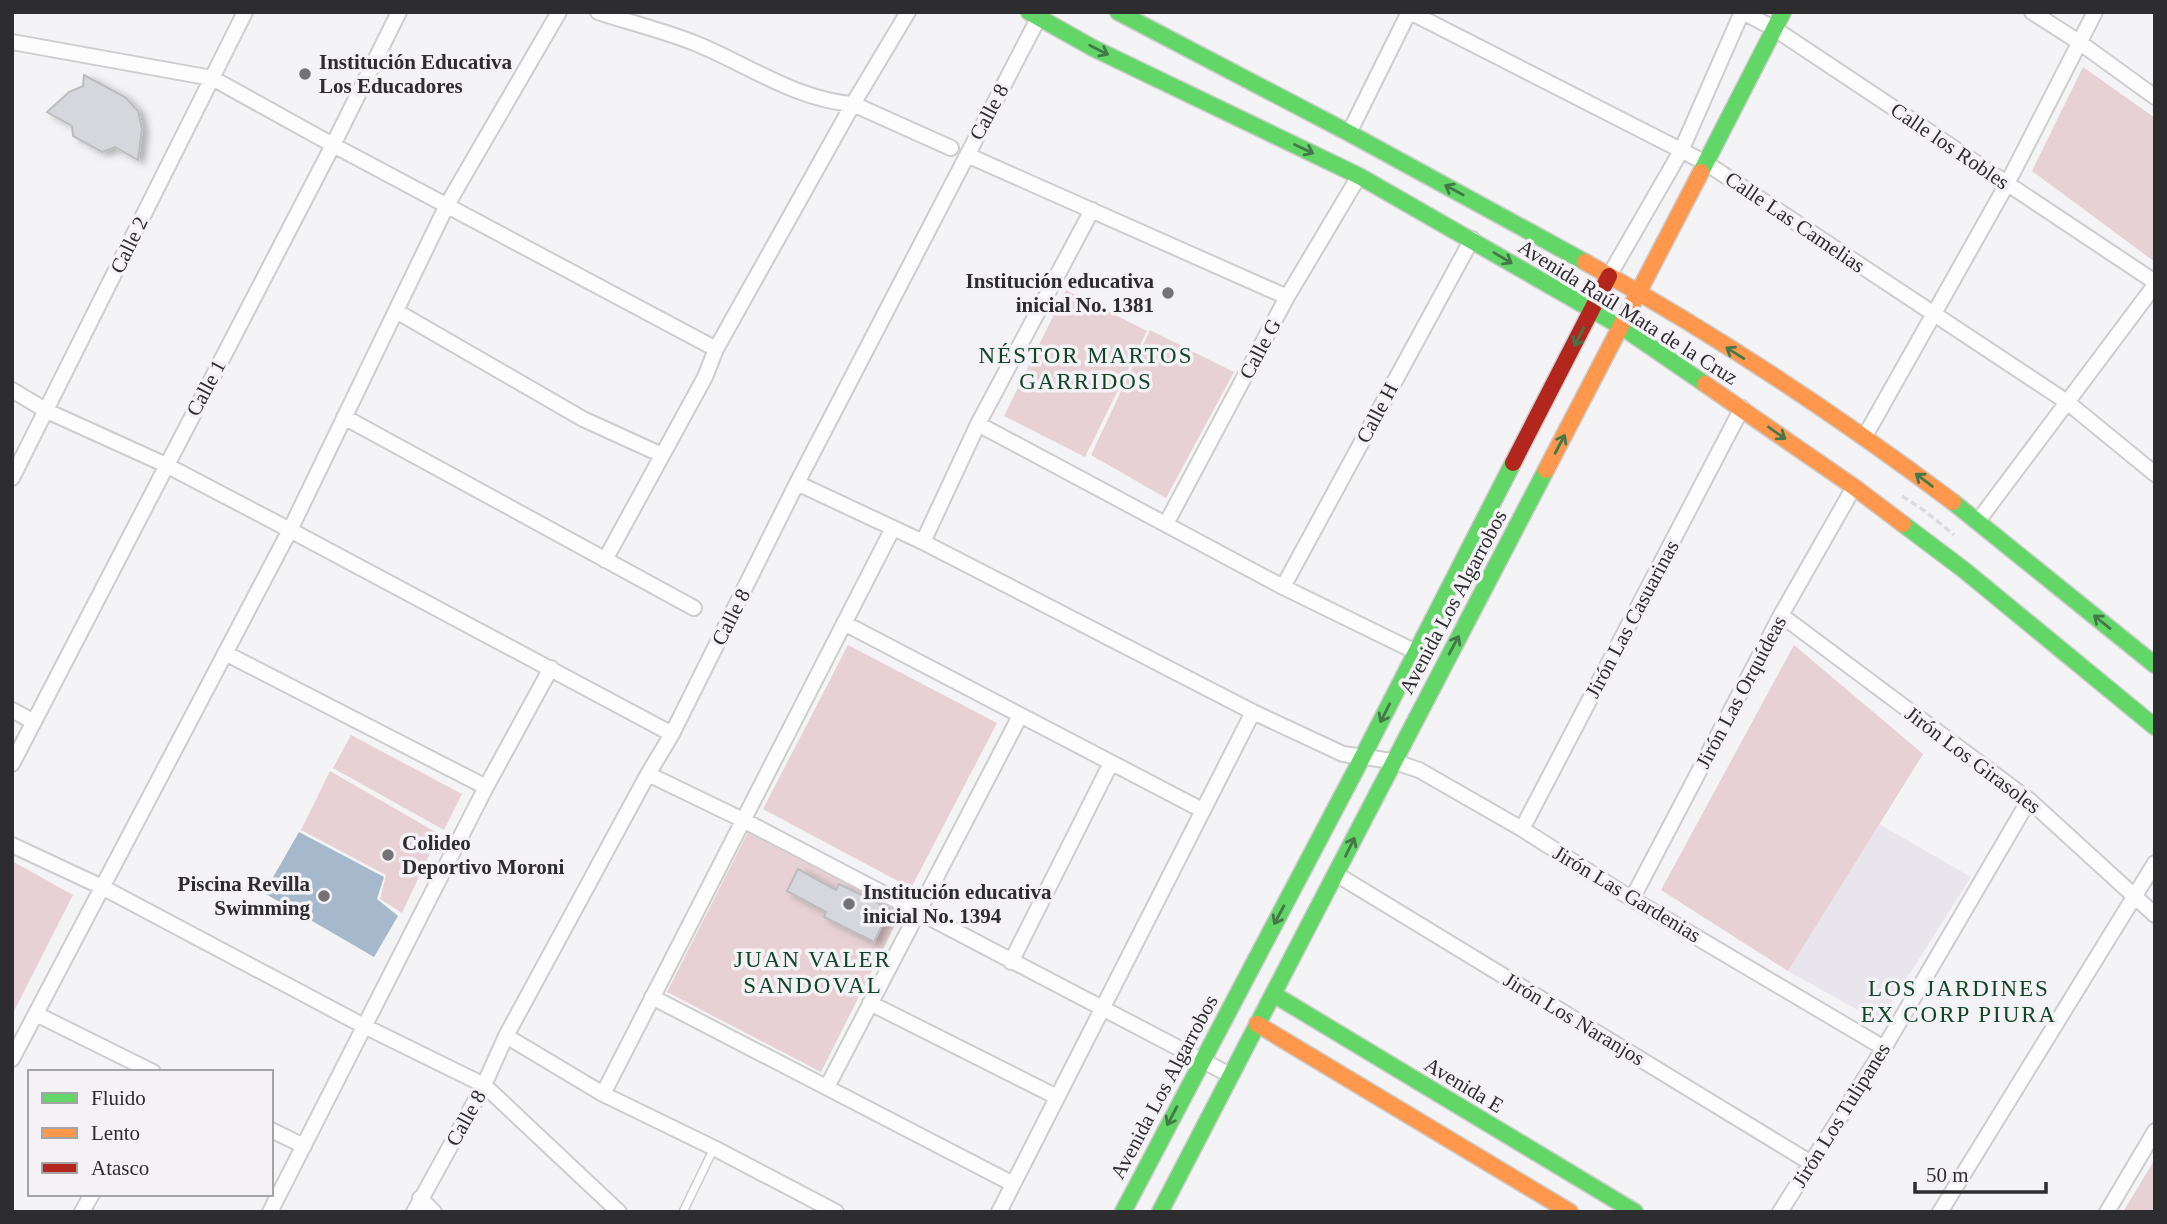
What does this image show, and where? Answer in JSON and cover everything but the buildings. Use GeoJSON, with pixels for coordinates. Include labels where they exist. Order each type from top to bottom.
{"type":"FeatureCollection","features":[{"type":"Feature","properties":{"kind":"street","name":"Calle 2"},"geometry":{"type":"LineString","coordinates":[[12,478],[245,12]]}},
{"type":"Feature","properties":{"kind":"street","name":"Calle 1"},"geometry":{"type":"LineString","coordinates":[[12,764],[333,145],[399,12]]}},
{"type":"Feature","properties":{"kind":"street"},"geometry":{"type":"LineString","coordinates":[[12,1059],[289,530],[447,205],[559,12]]}},
{"type":"Feature","properties":{"kind":"street"},"geometry":{"type":"LineString","coordinates":[[598,12],[695,43],[804,94],[836,103],[853,104],[950,148]]}},
{"type":"Feature","properties":{"kind":"street"},"geometry":{"type":"LineString","coordinates":[[605,560],[705,377],[716,349],[853,104],[908,12]]}},
{"type":"Feature","properties":{"kind":"street","name":"Avenida Raúl Mata de la Cruz"},"geometry":{"type":"LineString","coordinates":[[1118,12],[1349,133],[1640,293],[1865,436],[1978,521],[2155,665]]}},
{"type":"Feature","properties":{"kind":"street"},"geometry":{"type":"LineString","coordinates":[[1349,133],[1410,12]]}},
{"type":"Feature","properties":{"kind":"street","name":"Calle Las Camelias"},"geometry":{"type":"LineString","coordinates":[[1410,12],[1706,163],[2067,402],[2155,474]]}},
{"type":"Feature","properties":{"kind":"street","name":"Avenida Los Algarrobos"},"geometry":{"type":"LineString","coordinates":[[1123,1212],[1363,756],[1609,276],[1681,151],[1742,12]]}},
{"type":"Feature","properties":{"kind":"street","name":"Calle los Robles"},"geometry":{"type":"LineString","coordinates":[[1742,12],[1775,29],[2155,284]]}},
{"type":"Feature","properties":{"kind":"street","name":"Avenida Los Algarrobos"},"geometry":{"type":"LineString","coordinates":[[1160,1212],[1392,761],[1640,293],[1783,12]]}},
{"type":"Feature","properties":{"kind":"street"},"geometry":{"type":"LineString","coordinates":[[2032,12],[2155,97]]}},
{"type":"Feature","properties":{"kind":"street"},"geometry":{"type":"LineString","coordinates":[[1865,436],[2007,184],[2095,12]]}},
{"type":"Feature","properties":{"kind":"street","name":"Avenida Raúl Mata de la Cruz"},"geometry":{"type":"LineString","coordinates":[[1034,14],[1093,48],[1359,176],[1622,327],[1854,487],[1964,570],[2155,727]]}},
{"type":"Feature","properties":{"kind":"street","name":"Calle 8"},"geometry":{"type":"LineString","coordinates":[[417,1205],[672,734],[797,484],[967,155],[1034,14]]}},
{"type":"Feature","properties":{"kind":"street"},"geometry":{"type":"LineString","coordinates":[[12,42],[212,78],[716,349]]}},
{"type":"Feature","properties":{"kind":"street"},"geometry":{"type":"LineString","coordinates":[[967,155],[1287,298]]}},
{"type":"Feature","properties":{"kind":"street","name":"Calle G"},"geometry":{"type":"LineString","coordinates":[[1166,524],[1287,298],[1359,176]]}},
{"type":"Feature","properties":{"kind":"street"},"geometry":{"type":"LineString","coordinates":[[923,542],[978,424],[1092,210]]}},
{"type":"Feature","properties":{"kind":"street","name":"Calle H"},"geometry":{"type":"LineString","coordinates":[[1283,587],[1472,239]]}},
{"type":"Feature","properties":{"kind":"street"},"geometry":{"type":"LineString","coordinates":[[1978,521],[2155,284]]}},
{"type":"Feature","properties":{"kind":"street"},"geometry":{"type":"LineString","coordinates":[[396,311],[583,419],[662,455]]}},
{"type":"Feature","properties":{"kind":"street"},"geometry":{"type":"LineString","coordinates":[[12,390],[47,411],[166,466],[289,530],[672,734]]}},
{"type":"Feature","properties":{"kind":"street","name":"Jirón Las Casuarinas"},"geometry":{"type":"LineString","coordinates":[[1522,829],[1742,408]]}},
{"type":"Feature","properties":{"kind":"street"},"geometry":{"type":"LineString","coordinates":[[344,417],[694,608]]}},
{"type":"Feature","properties":{"kind":"street"},"geometry":{"type":"LineString","coordinates":[[978,424],[1283,587],[1416,652]]}},
{"type":"Feature","properties":{"kind":"street","name":"Jirón Las Gardenias"},"geometry":{"type":"LineString","coordinates":[[797,484],[923,542],[1253,712],[1343,754],[1392,761],[1419,770],[1522,829],[1884,1048]]}},
{"type":"Feature","properties":{"kind":"street","name":"Jirón Las Orquídeas"},"geometry":{"type":"LineString","coordinates":[[1632,898],[1781,615],[1854,487]]}},
{"type":"Feature","properties":{"kind":"street"},"geometry":{"type":"LineString","coordinates":[[603,1094],[893,528]]}},
{"type":"Feature","properties":{"kind":"street","name":"Jirón Los Girasoles"},"geometry":{"type":"LineString","coordinates":[[1781,615],[2029,800],[2155,915]]}},
{"type":"Feature","properties":{"kind":"street"},"geometry":{"type":"LineString","coordinates":[[844,623],[1202,810]]}},
{"type":"Feature","properties":{"kind":"street"},"geometry":{"type":"LineString","coordinates":[[225,653],[486,787]]}},
{"type":"Feature","properties":{"kind":"street"},"geometry":{"type":"LineString","coordinates":[[270,1212],[486,787],[551,668]]}},
{"type":"Feature","properties":{"kind":"street"},"geometry":{"type":"LineString","coordinates":[[12,710],[34,722]]}},
{"type":"Feature","properties":{"kind":"street"},"geometry":{"type":"LineString","coordinates":[[999,1212],[1253,712]]}},
{"type":"Feature","properties":{"kind":"street"},"geometry":{"type":"LineString","coordinates":[[827,1087],[1020,716]]}},
{"type":"Feature","properties":{"kind":"street"},"geometry":{"type":"LineString","coordinates":[[1010,962],[1111,763]]}},
{"type":"Feature","properties":{"kind":"street"},"geometry":{"type":"LineString","coordinates":[[648,774],[743,820],[1230,1075]]}},
{"type":"Feature","properties":{"kind":"street","name":"Jirón Los Tulipanes"},"geometry":{"type":"LineString","coordinates":[[1780,1212],[1884,1048],[2029,800]]}},
{"type":"Feature","properties":{"kind":"street"},"geometry":{"type":"LineString","coordinates":[[12,845],[102,887],[365,1026],[484,1085],[619,1212]]}},
{"type":"Feature","properties":{"kind":"street"},"geometry":{"type":"LineString","coordinates":[[1940,1212],[2155,863]]}},
{"type":"Feature","properties":{"kind":"street","name":"Jirón Los Naranjos"},"geometry":{"type":"LineString","coordinates":[[1336,874],[1811,1163]]}},
{"type":"Feature","properties":{"kind":"street","name":"Avenida E"},"geometry":{"type":"LineString","coordinates":[[1272,994],[1635,1212]]}},
{"type":"Feature","properties":{"kind":"street"},"geometry":{"type":"LineString","coordinates":[[652,997],[1013,1184]]}},
{"type":"Feature","properties":{"kind":"street"},"geometry":{"type":"LineString","coordinates":[[870,1003],[1057,1097]]}},
{"type":"Feature","properties":{"kind":"street"},"geometry":{"type":"LineString","coordinates":[[36,1014],[149,1070]]}},
{"type":"Feature","properties":{"kind":"street"},"geometry":{"type":"LineString","coordinates":[[1257,1024],[1570,1212]]}},
{"type":"Feature","properties":{"kind":"street"},"geometry":{"type":"LineString","coordinates":[[506,1037],[603,1094],[714,1148],[818,1208],[836,1212]]}},
{"type":"Feature","properties":{"kind":"street"},"geometry":{"type":"LineString","coordinates":[[273,1131],[304,1146]]}},
{"type":"Feature","properties":{"kind":"street"},"geometry":{"type":"LineString","coordinates":[[2107,1212],[2155,1131]]}},
{"type":"Feature","properties":{"kind":"street"},"geometry":{"type":"LineString","coordinates":[[82,1212],[91,1196]]}},
{"type":"Feature","properties":{"kind":"street"},"geometry":{"type":"LineString","coordinates":[[417,1205],[434,1212]]}},
{"type":"Feature","properties":{"kind":"lane"},"geometry":{"type":"LineString","coordinates":[[683,1212],[714,1148]]}},
{"type":"Feature","properties":{"kind":"shaded area"},"geometry":{"type":"Polygon","coordinates":[[[2083,67],[2155,118],[2155,262],[2032,171],[2083,67]]]}},
{"type":"Feature","properties":{"kind":"shaded area"},"geometry":{"type":"Polygon","coordinates":[[[1066,290],[1147,331],[1085,457],[1004,416],[1066,290]]]}},
{"type":"Feature","properties":{"kind":"shaded area"},"geometry":{"type":"Polygon","coordinates":[[[1150,330],[1234,372],[1166,498],[1091,455],[1150,330]]]}},
{"type":"Feature","properties":{"kind":"shaded area"},"geometry":{"type":"Polygon","coordinates":[[[848,645],[997,723],[911,888],[763,809],[848,645]]]}},
{"type":"Feature","properties":{"kind":"shaded area"},"geometry":{"type":"Polygon","coordinates":[[[1794,645],[1923,754],[1788,971],[1661,890],[1794,645]]]}},
{"type":"Feature","properties":{"kind":"shaded area"},"geometry":{"type":"Polygon","coordinates":[[[351,735],[462,794],[444,830],[333,768],[351,735]]]}},
{"type":"Feature","properties":{"kind":"shaded area","name":"Colideo Deportivo Moroni"},"geometry":{"type":"Polygon","coordinates":[[[330,771],[439,834],[402,913],[380,899],[386,875],[301,830],[330,771]]]}},
{"type":"Feature","properties":{"kind":"shaded area"},"geometry":{"type":"Polygon","coordinates":[[[1879,824],[1971,877],[1883,1016],[1874,1019],[1788,971],[1879,824]]]}},
{"type":"Feature","properties":{"kind":"shaded area"},"geometry":{"type":"Polygon","coordinates":[[[748,832],[901,913],[821,1072],[667,992],[748,832]]]}},
{"type":"Feature","properties":{"kind":"shaded area"},"geometry":{"type":"Polygon","coordinates":[[[12,861],[73,895],[12,1015],[12,861]]]}},
{"type":"Feature","properties":{"kind":"shaded area"},"geometry":{"type":"Polygon","coordinates":[[[2155,1159],[2155,1212],[2123,1212],[2155,1159]]]}},
{"type":"Feature","properties":{"kind":"water","name":"Piscina Revilla Swimming"},"geometry":{"type":"Polygon","coordinates":[[[299,832],[384,877],[377,899],[398,916],[374,957],[264,893],[299,832]]]}},
{"type":"Feature","properties":{"kind":"traffic: fast"},"geometry":{"type":"LineString","coordinates":[[1029,12],[1093,48],[1359,176],[1622,327],[1705,384]]}},
{"type":"Feature","properties":{"kind":"traffic: fast"},"geometry":{"type":"LineString","coordinates":[[1118,12],[1349,133],[1585,262]]}},
{"type":"Feature","properties":{"kind":"traffic: fast"},"geometry":{"type":"LineString","coordinates":[[1701,172],[1783,12]]}},
{"type":"Feature","properties":{"kind":"traffic: fast"},"geometry":{"type":"LineString","coordinates":[[1123,1212],[1363,756],[1513,463]]}},
{"type":"Feature","properties":{"kind":"traffic: fast"},"geometry":{"type":"LineString","coordinates":[[1160,1212],[1546,470]]}},
{"type":"Feature","properties":{"kind":"traffic: fast"},"geometry":{"type":"LineString","coordinates":[[1953,502],[2155,665]]}},
{"type":"Feature","properties":{"kind":"traffic: fast"},"geometry":{"type":"LineString","coordinates":[[1903,524],[1964,570],[2155,727]]}},
{"type":"Feature","properties":{"kind":"traffic: fast"},"geometry":{"type":"LineString","coordinates":[[1273,994],[1635,1212]]}},
{"type":"Feature","properties":{"kind":"traffic: slow"},"geometry":{"type":"LineString","coordinates":[[1546,470],[1701,172]]}},
{"type":"Feature","properties":{"kind":"traffic: slow"},"geometry":{"type":"LineString","coordinates":[[1585,262],[1680,317],[1773,376],[1864,437],[1953,502]]}},
{"type":"Feature","properties":{"kind":"traffic: slow"},"geometry":{"type":"LineString","coordinates":[[1705,384],[1903,524]]}},
{"type":"Feature","properties":{"kind":"traffic: slow"},"geometry":{"type":"LineString","coordinates":[[1257,1024],[1570,1212]]}},
{"type":"Feature","properties":{"kind":"traffic: jam"},"geometry":{"type":"LineString","coordinates":[[1513,463],[1609,276]]}},
{"type":"Feature","properties":{"kind":"place","name":"Institución Educativa Los Educadores"},"geometry":{"type":"Point","coordinates":[305,74]}},
{"type":"Feature","properties":{"kind":"place","name":"Institución educativa inicial No. 1381"},"geometry":{"type":"Point","coordinates":[1168,293]}},
{"type":"Feature","properties":{"kind":"place","name":"Colideo Deportivo Moroni"},"geometry":{"type":"Point","coordinates":[388,855]}},
{"type":"Feature","properties":{"kind":"place","name":"Piscina Revilla Swimming"},"geometry":{"type":"Point","coordinates":[324,896]}},
{"type":"Feature","properties":{"kind":"place","name":"Institución educativa inicial No. 1394"},"geometry":{"type":"Point","coordinates":[849,904]}},
{"type":"Feature","properties":{"kind":"district","name":"NÉSTOR MARTOS GARRIDOS"},"geometry":{"type":"Point","coordinates":[1086,368]}},
{"type":"Feature","properties":{"kind":"district","name":"JUAN VALER SANDOVAL"},"geometry":{"type":"Point","coordinates":[813,972]}},
{"type":"Feature","properties":{"kind":"district","name":"LOS JARDINES EX CORP PIURA"},"geometry":{"type":"Point","coordinates":[1959,1001]}}]}
